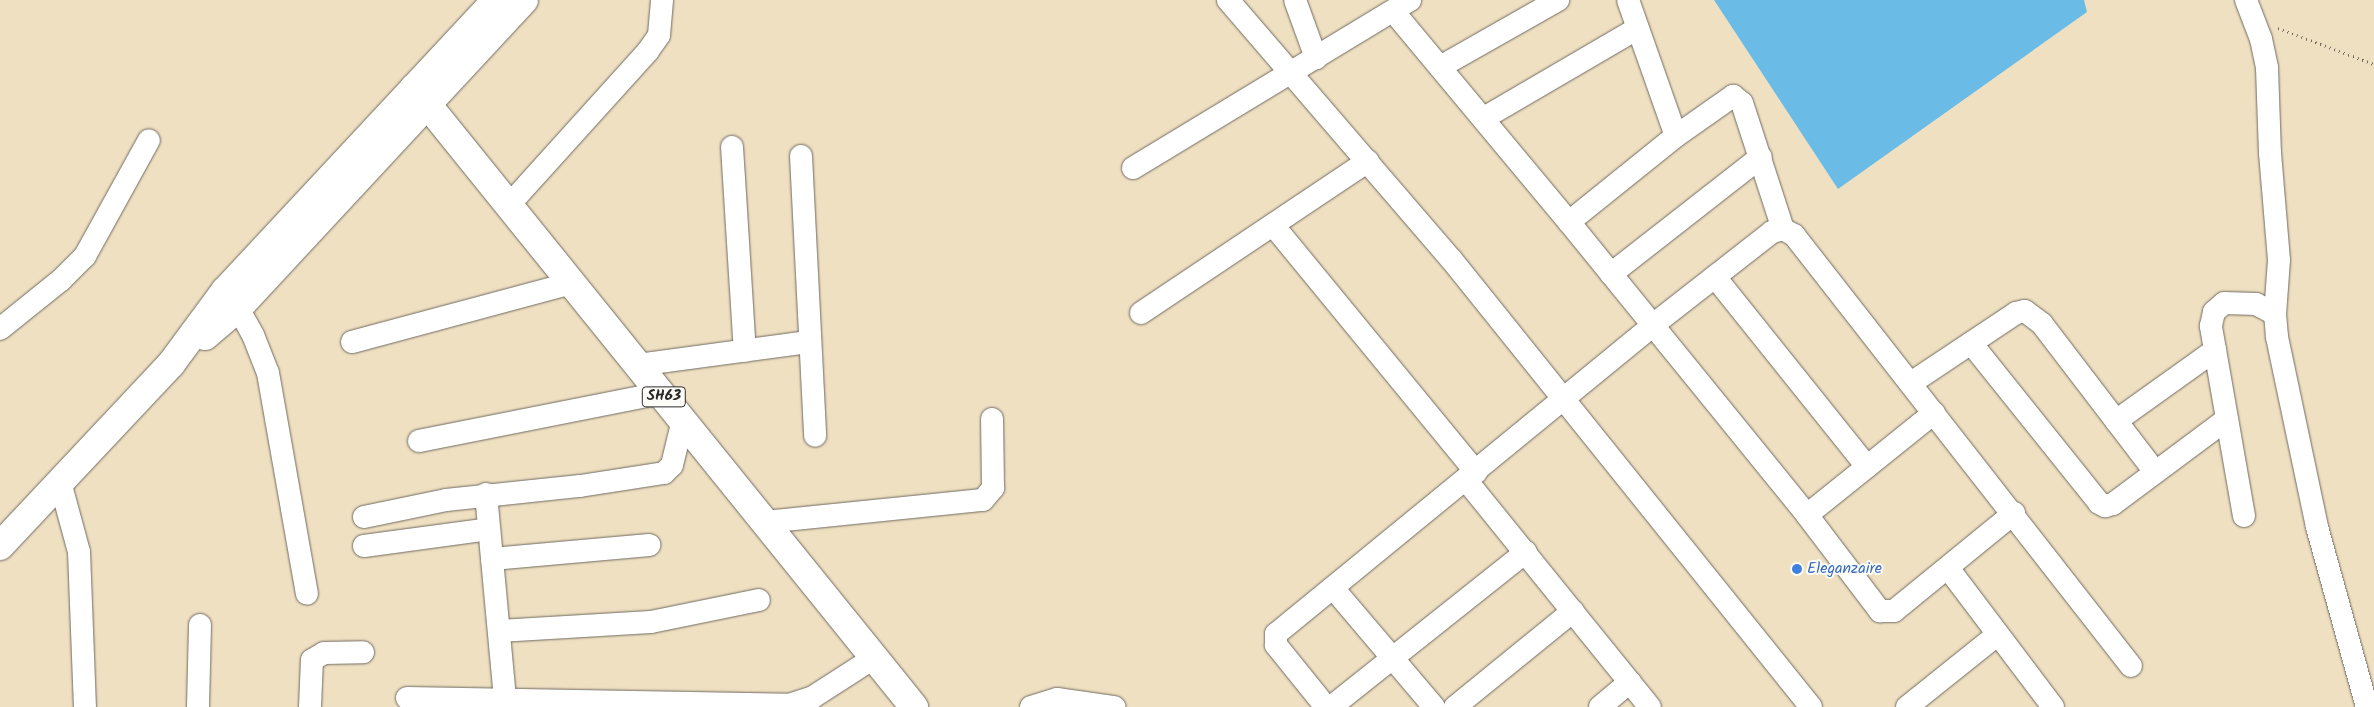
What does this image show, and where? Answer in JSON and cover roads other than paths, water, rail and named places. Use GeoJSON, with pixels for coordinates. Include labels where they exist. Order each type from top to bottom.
{"type":"FeatureCollection","features":[{"type":"Feature","properties":{"kind":"main road"},"geometry":{"type":"LineString","coordinates":[[171,364],[238,308],[421,96],[496,0]]}},
{"type":"Feature","properties":{"kind":"main road"},"geometry":{"type":"LineString","coordinates":[[0,546],[171,364],[225,291],[421,96],[524,0]]}},
{"type":"Feature","properties":{"kind":"main road","name":"SH63"},"geometry":{"type":"LineString","coordinates":[[421,96],[914,707]]}},
{"type":"Feature","properties":{"kind":"street"},"geometry":{"type":"LineString","coordinates":[[509,205],[652,46],[659,35],[662,0]]}},
{"type":"Feature","properties":{"kind":"street"},"geometry":{"type":"LineString","coordinates":[[1228,0],[1368,161],[1564,399],[1811,707]]}},
{"type":"Feature","properties":{"kind":"street"},"geometry":{"type":"LineString","coordinates":[[1295,0],[1316,58]]}},
{"type":"Feature","properties":{"kind":"street"},"geometry":{"type":"LineString","coordinates":[[1440,67],[1558,0]]}},
{"type":"Feature","properties":{"kind":"street"},"geometry":{"type":"LineString","coordinates":[[1628,0],[1676,136]]}},
{"type":"Feature","properties":{"kind":"street"},"geometry":{"type":"LineString","coordinates":[[1133,168],[1402,6],[1440,67],[1484,118],[1807,515],[1880,611],[1887,614],[1948,568],[2014,513]]}},
{"type":"Feature","properties":{"kind":"street"},"geometry":{"type":"LineString","coordinates":[[2249,9],[2267,68],[2270,153],[2280,260],[2275,314],[2318,527],[2367,707]]}},
{"type":"Feature","properties":{"kind":"street"},"geometry":{"type":"LineString","coordinates":[[1484,118],[1638,28]]}},
{"type":"Feature","properties":{"kind":"street"},"geometry":{"type":"LineString","coordinates":[[1569,222],[1676,136],[1733,96],[1742,103],[1761,156],[1783,229]]}},
{"type":"Feature","properties":{"kind":"street"},"geometry":{"type":"LineString","coordinates":[[0,329],[61,280],[85,256],[148,140]]}},
{"type":"Feature","properties":{"kind":"street"},"geometry":{"type":"LineString","coordinates":[[732,147],[744,351]]}},
{"type":"Feature","properties":{"kind":"street"},"geometry":{"type":"LineString","coordinates":[[800,156],[808,342],[815,436]]}},
{"type":"Feature","properties":{"kind":"street"},"geometry":{"type":"LineString","coordinates":[[1611,274],[1761,156]]}},
{"type":"Feature","properties":{"kind":"street"},"geometry":{"type":"LineString","coordinates":[[1141,313],[1368,161]]}},
{"type":"Feature","properties":{"kind":"street"},"geometry":{"type":"LineString","coordinates":[[1273,225],[1471,476],[1526,552],[1650,707]]}},
{"type":"Feature","properties":{"kind":"street"},"geometry":{"type":"LineString","coordinates":[[1326,707],[1274,638],[1653,325],[1772,232],[1783,229],[1794,235],[2014,513],[2131,666]]}},
{"type":"Feature","properties":{"kind":"street"},"geometry":{"type":"LineString","coordinates":[[1715,276],[1867,467]]}},
{"type":"Feature","properties":{"kind":"street"},"geometry":{"type":"LineString","coordinates":[[352,342],[572,282]]}},
{"type":"Feature","properties":{"kind":"street"},"geometry":{"type":"LineString","coordinates":[[2244,516],[2211,326],[2214,312],[2224,303],[2238,301],[2256,304],[2275,314]]}},
{"type":"Feature","properties":{"kind":"street"},"geometry":{"type":"LineString","coordinates":[[238,308],[254,335],[268,373],[307,594]]}},
{"type":"Feature","properties":{"kind":"street"},"geometry":{"type":"LineString","coordinates":[[1911,383],[2016,313],[2025,311],[2034,316],[2155,472]]}},
{"type":"Feature","properties":{"kind":"street"},"geometry":{"type":"LineString","coordinates":[[638,365],[808,342]]}},
{"type":"Feature","properties":{"kind":"street"},"geometry":{"type":"LineString","coordinates":[[1971,343],[2100,502],[2113,504],[2227,419]]}},
{"type":"Feature","properties":{"kind":"street"},"geometry":{"type":"LineString","coordinates":[[2116,421],[2216,350]]}},
{"type":"Feature","properties":{"kind":"street"},"geometry":{"type":"LineString","coordinates":[[419,441],[661,393]]}},
{"type":"Feature","properties":{"kind":"street"},"geometry":{"type":"LineString","coordinates":[[1807,515],[1934,413]]}},
{"type":"Feature","properties":{"kind":"street"},"geometry":{"type":"LineString","coordinates":[[765,522],[983,500],[993,488],[992,419]]}},
{"type":"Feature","properties":{"kind":"street"},"geometry":{"type":"LineString","coordinates":[[364,517],[486,494],[580,486],[664,473],[672,465],[683,420]]}},
{"type":"Feature","properties":{"kind":"street"},"geometry":{"type":"LineString","coordinates":[[60,482],[79,552],[85,707]]}},
{"type":"Feature","properties":{"kind":"street"},"geometry":{"type":"LineString","coordinates":[[486,494],[505,700]]}},
{"type":"Feature","properties":{"kind":"street"},"geometry":{"type":"LineString","coordinates":[[364,546],[490,529]]}},
{"type":"Feature","properties":{"kind":"street"},"geometry":{"type":"LineString","coordinates":[[492,559],[649,545]]}},
{"type":"Feature","properties":{"kind":"street"},"geometry":{"type":"LineString","coordinates":[[1331,707],[1526,552]]}},
{"type":"Feature","properties":{"kind":"street"},"geometry":{"type":"LineString","coordinates":[[1948,568],[2053,707]]}},
{"type":"Feature","properties":{"kind":"street"},"geometry":{"type":"LineString","coordinates":[[1333,588],[1434,707]]}},
{"type":"Feature","properties":{"kind":"street"},"geometry":{"type":"LineString","coordinates":[[499,630],[651,622],[758,600]]}},
{"type":"Feature","properties":{"kind":"street"},"geometry":{"type":"LineString","coordinates":[[1455,707],[1573,611]]}},
{"type":"Feature","properties":{"kind":"street"},"geometry":{"type":"LineString","coordinates":[[198,707],[200,625]]}},
{"type":"Feature","properties":{"kind":"street"},"geometry":{"type":"LineString","coordinates":[[1908,707],[1997,635]]}},
{"type":"Feature","properties":{"kind":"street"},"geometry":{"type":"LineString","coordinates":[[310,707],[312,660],[324,653],[363,652]]}},
{"type":"Feature","properties":{"kind":"street"},"geometry":{"type":"LineString","coordinates":[[407,698],[789,705],[814,702],[875,657]]}},
{"type":"Feature","properties":{"kind":"street"},"geometry":{"type":"LineString","coordinates":[[1600,707],[1630,682]]}},
{"type":"Feature","properties":{"kind":"street"},"geometry":{"type":"LineString","coordinates":[[1032,707],[1056,699],[1114,707]]}},
{"type":"Feature","properties":{"kind":"water"},"geometry":{"type":"Polygon","coordinates":[[[1714,0],[2084,0],[2087,12],[1838,189],[1714,0]]]}},
{"type":"Feature","properties":{"kind":"place","name":"Eleganzaire"},"geometry":{"type":"Point","coordinates":[1797,569]}}]}
